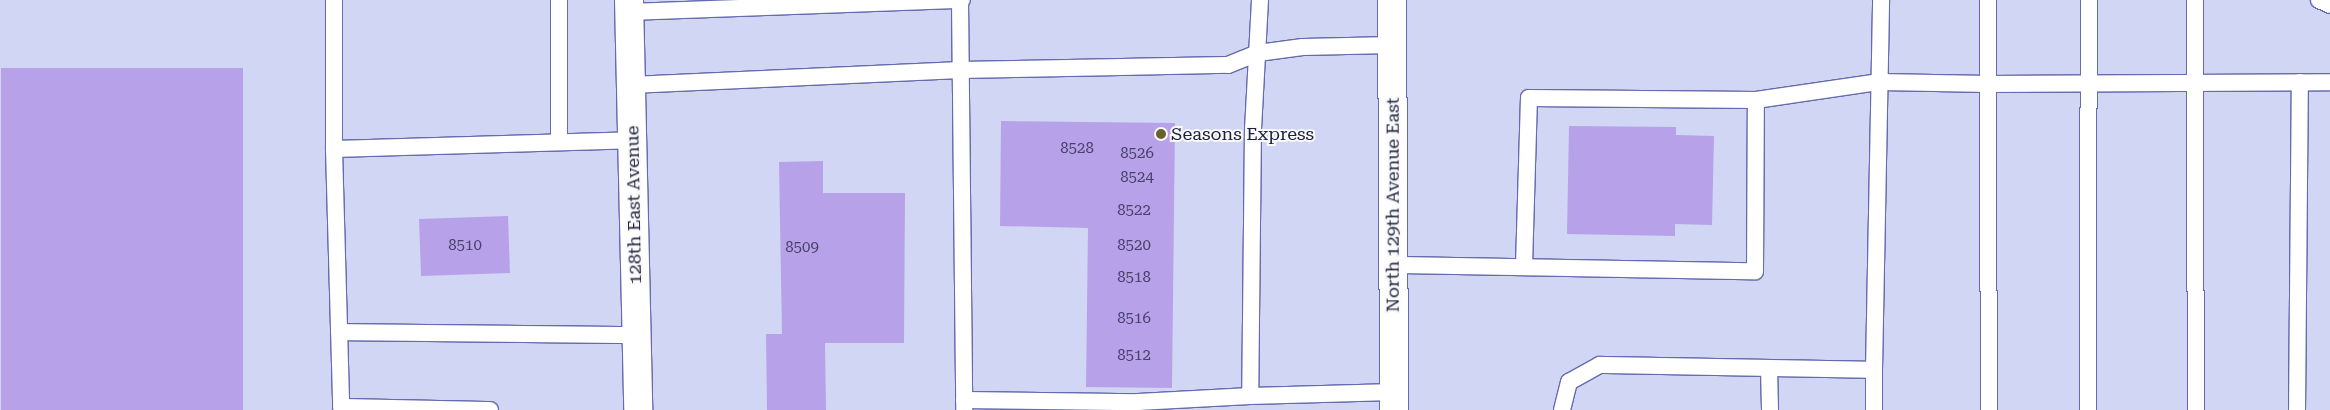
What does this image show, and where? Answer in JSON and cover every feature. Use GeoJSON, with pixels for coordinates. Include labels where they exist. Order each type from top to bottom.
{"type":"FeatureCollection","features":[{"type":"Feature","properties":{"kind":"street","name":"North 129th Avenue East"},"geometry":{"type":"LineString","coordinates":[[1392,0],[1394,401]]}},
{"type":"Feature","properties":{"kind":"street","name":"128th East Avenue"},"geometry":{"type":"LineString","coordinates":[[630,6],[638,410]]}},
{"type":"Feature","properties":{"kind":"lane"},"geometry":{"type":"LineString","coordinates":[[334,0],[334,149],[341,409],[490,410]]}},
{"type":"Feature","properties":{"kind":"lane"},"geometry":{"type":"LineString","coordinates":[[560,0],[560,142]]}},
{"type":"Feature","properties":{"kind":"lane"},"geometry":{"type":"LineString","coordinates":[[1250,396],[1253,128],[1260,0]]}},
{"type":"Feature","properties":{"kind":"lane"},"geometry":{"type":"LineString","coordinates":[[1874,410],[1881,0]]}},
{"type":"Feature","properties":{"kind":"lane"},"geometry":{"type":"LineString","coordinates":[[1988,0],[1989,410]]}},
{"type":"Feature","properties":{"kind":"lane"},"geometry":{"type":"LineString","coordinates":[[2088,410],[2089,0]]}},
{"type":"Feature","properties":{"kind":"lane"},"geometry":{"type":"LineString","coordinates":[[2195,0],[2196,410]]}},
{"type":"Feature","properties":{"kind":"lane"},"geometry":{"type":"LineString","coordinates":[[2319,0],[2330,5]]}},
{"type":"Feature","properties":{"kind":"lane"},"geometry":{"type":"LineString","coordinates":[[630,6],[961,1],[964,405],[1138,402],[1250,396],[1394,401]]}},
{"type":"Feature","properties":{"kind":"lane"},"geometry":{"type":"LineString","coordinates":[[631,85],[961,70],[1228,65],[1258,53],[1303,47],[1392,45]]}},
{"type":"Feature","properties":{"kind":"lane"},"geometry":{"type":"LineString","coordinates":[[1524,266],[1529,98],[1756,100],[1880,82],[1989,84],[2330,82]]}},
{"type":"Feature","properties":{"kind":"lane"},"geometry":{"type":"LineString","coordinates":[[2297,410],[2300,82]]}},
{"type":"Feature","properties":{"kind":"lane"},"geometry":{"type":"LineString","coordinates":[[1394,265],[1755,271],[1756,100]]}},
{"type":"Feature","properties":{"kind":"lane"},"geometry":{"type":"LineString","coordinates":[[334,149],[632,140]]}},
{"type":"Feature","properties":{"kind":"lane"},"geometry":{"type":"LineString","coordinates":[[339,332],[636,335]]}},
{"type":"Feature","properties":{"kind":"lane"},"geometry":{"type":"LineString","coordinates":[[1562,410],[1569,382],[1600,365],[1874,370]]}},
{"type":"Feature","properties":{"kind":"lane"},"geometry":{"type":"LineString","coordinates":[[1770,368],[1770,410]]}},
{"type":"Feature","properties":{"kind":"building"},"geometry":{"type":"Polygon","coordinates":[[[1,68],[243,68],[243,410],[1,410],[1,68]]]}},
{"type":"Feature","properties":{"kind":"building"},"geometry":{"type":"Polygon","coordinates":[[[1001,121],[1175,123],[1172,388],[1086,387],[1088,228],[1000,226],[1001,121]]]}},
{"type":"Feature","properties":{"kind":"building"},"geometry":{"type":"Polygon","coordinates":[[[1569,126],[1676,127],[1676,135],[1714,136],[1712,225],[1675,224],[1675,236],[1567,234],[1569,126]]]}},
{"type":"Feature","properties":{"kind":"building"},"geometry":{"type":"Polygon","coordinates":[[[823,161],[823,193],[905,193],[904,343],[825,343],[826,410],[767,410],[766,334],[782,334],[779,162],[823,161]]]}},
{"type":"Feature","properties":{"kind":"building"},"geometry":{"type":"Polygon","coordinates":[[[508,216],[510,273],[421,276],[419,219],[508,216]]]}},
{"type":"Feature","properties":{"kind":"place","name":"Seasons Express"},"geometry":{"type":"Point","coordinates":[1161,134]}}]}
